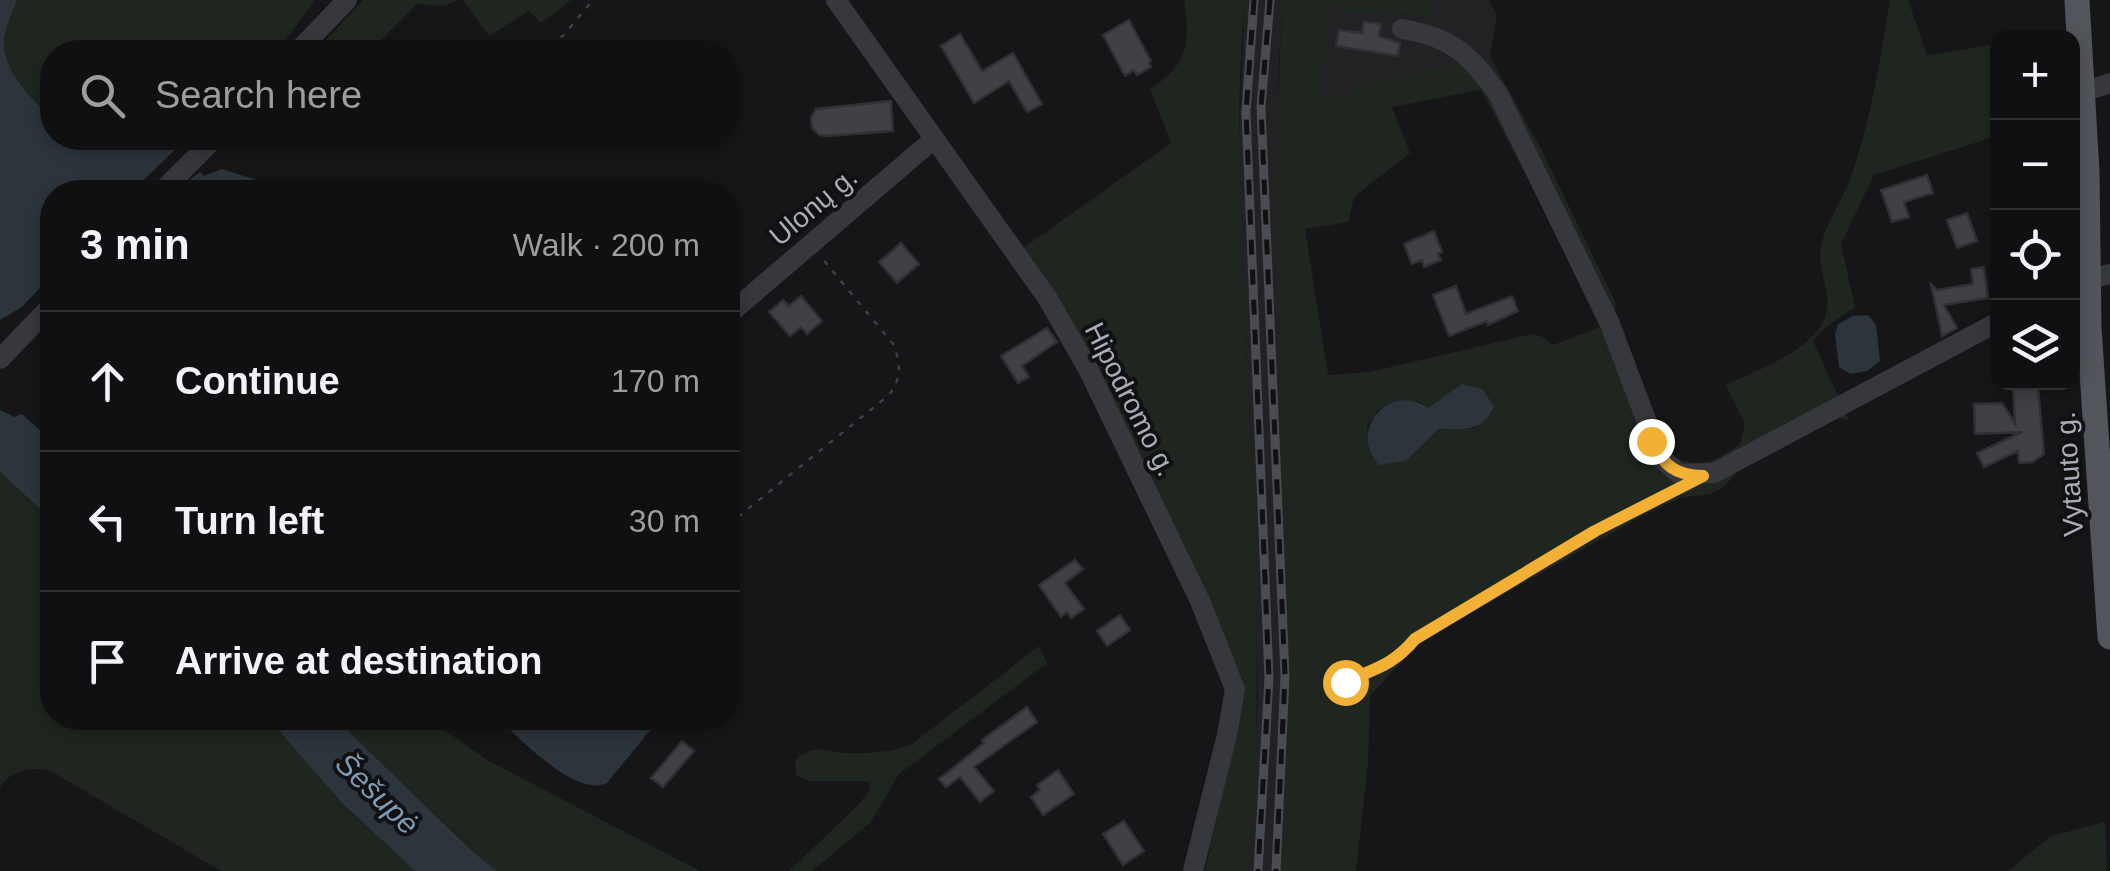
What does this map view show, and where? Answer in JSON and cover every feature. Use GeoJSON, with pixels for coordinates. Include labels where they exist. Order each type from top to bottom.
{"type":"FeatureCollection","features":[{"type":"Feature","properties":{"kind":"main road","name":"Vytauto g."},"geometry":{"type":"LineString","coordinates":[[2078,0],[2110,636]]}},
{"type":"Feature","properties":{"kind":"street"},"geometry":{"type":"LineString","coordinates":[[308,40],[347,0]]}},
{"type":"Feature","properties":{"kind":"street","name":"Hipodromo g."},"geometry":{"type":"LineString","coordinates":[[836,0],[1048,299],[1088,369],[1200,601],[1234,690],[1227,735],[1193,871]]}},
{"type":"Feature","properties":{"kind":"street"},"geometry":{"type":"LineString","coordinates":[[1402,29],[1426,32],[1454,44],[1476,63],[1498,94],[1610,324],[1651,441],[1667,467],[1679,474],[1714,473],[1990,326]]}},
{"type":"Feature","properties":{"kind":"street"},"geometry":{"type":"LineString","coordinates":[[2084,92],[2110,83]]}},
{"type":"Feature","properties":{"kind":"street","name":"Ulonų g."},"geometry":{"type":"LineString","coordinates":[[740,305],[934,139]]}},
{"type":"Feature","properties":{"kind":"street"},"geometry":{"type":"LineString","coordinates":[[173,180],[202,150]]}},
{"type":"Feature","properties":{"kind":"street"},"geometry":{"type":"LineString","coordinates":[[0,359],[40,317]]}},
{"type":"Feature","properties":{"kind":"path"},"geometry":{"type":"LineString","coordinates":[[557,40],[593,0]]}},
{"type":"Feature","properties":{"kind":"path"},"geometry":{"type":"LineString","coordinates":[[740,516],[896,386],[899,357],[893,344],[810,244]]}},
{"type":"Feature","properties":{"kind":"path"},"geometry":{"type":"LineString","coordinates":[[1345,682],[1386,666],[1415,639],[1595,531],[1703,476]]}},
{"type":"Feature","properties":{"kind":"shaded area"},"geometry":{"type":"Polygon","coordinates":[[[17,0],[315,0],[286,40],[40,40],[40,106],[7,61],[4,38],[17,0]]]}},
{"type":"Feature","properties":{"kind":"shaded area"},"geometry":{"type":"Polygon","coordinates":[[[363,0],[457,0],[445,6],[417,4],[381,40],[326,40],[363,0]]]}},
{"type":"Feature","properties":{"kind":"shaded area"},"geometry":{"type":"Polygon","coordinates":[[[463,0],[571,0],[541,23],[529,11],[489,36],[463,0]]]}},
{"type":"Feature","properties":{"kind":"shaded area"},"geometry":{"type":"Polygon","coordinates":[[[1184,0],[1245,0],[1239,182],[1257,630],[1255,774],[1248,871],[1205,871],[1243,680],[1176,537],[1019,251],[1171,143],[1150,89],[1172,71],[1184,52],[1184,0]]]}},
{"type":"Feature","properties":{"kind":"shaded area"},"geometry":{"type":"Polygon","coordinates":[[[1245,0],[1283,0],[1278,79],[1278,334],[1289,676],[1280,871],[1248,871],[1258,695],[1253,484],[1237,180],[1245,0]]]}},
{"type":"Feature","properties":{"kind":"shaded area"},"geometry":{"type":"Polygon","coordinates":[[[1283,0],[1435,0],[1431,16],[1328,10],[1319,95],[1349,99],[1355,84],[1490,56],[1541,149],[1615,301],[1615,317],[1668,452],[1687,462],[1705,462],[1740,444],[1745,424],[1726,385],[1796,350],[1818,330],[1825,317],[1822,242],[1850,179],[1864,135],[1890,0],[1908,0],[1927,55],[1990,45],[1990,138],[1874,175],[1841,244],[1855,307],[1813,341],[1849,420],[1834,418],[1740,469],[1723,488],[1680,498],[1642,516],[1420,642],[1370,696],[1368,763],[1356,871],[1280,871],[1287,686],[1278,375],[1278,125],[1283,0]],[[1481,90],[1392,107],[1410,153],[1354,197],[1348,222],[1305,229],[1328,375],[1369,372],[1532,334],[1553,345],[1605,325],[1481,90]],[[1418,401],[1379,409],[1367,426],[1368,446],[1406,461],[1439,429],[1474,429],[1491,413],[1427,408],[1418,401]]]}},
{"type":"Feature","properties":{"kind":"shaded area"},"geometry":{"type":"Polygon","coordinates":[[[1435,0],[1489,0],[1497,16],[1490,56],[1349,99],[1318,95],[1328,10],[1431,16],[1435,0]]]}},
{"type":"Feature","properties":{"kind":"shaded area"},"geometry":{"type":"Polygon","coordinates":[[[0,472],[40,509],[40,730],[278,730],[342,803],[415,871],[221,871],[49,770],[22,771],[10,776],[0,787],[0,472]]]}},
{"type":"Feature","properties":{"kind":"shaded area"},"geometry":{"type":"Polygon","coordinates":[[[1039,646],[1047,663],[899,774],[870,823],[812,871],[789,871],[870,789],[868,781],[808,781],[796,775],[795,760],[814,749],[872,753],[912,744],[1039,646]]]}},
{"type":"Feature","properties":{"kind":"shaded area"},"geometry":{"type":"Polygon","coordinates":[[[347,730],[444,730],[489,761],[700,871],[497,871],[347,730]]]}},
{"type":"Feature","properties":{"kind":"shaded area"},"geometry":{"type":"Polygon","coordinates":[[[2105,822],[2107,871],[2008,871],[2051,836],[2105,822]]]}},
{"type":"Feature","properties":{"kind":"water"},"geometry":{"type":"Polygon","coordinates":[[[0,0],[17,0],[5,33],[4,50],[19,83],[40,106],[40,150],[175,150],[144,180],[40,180],[40,288],[22,307],[0,320],[0,0]]]}},
{"type":"Feature","properties":{"kind":"water"},"geometry":{"type":"Polygon","coordinates":[[[222,169],[256,180],[189,180],[200,172],[204,176],[222,169]]]}},
{"type":"Feature","properties":{"kind":"water"},"geometry":{"type":"Polygon","coordinates":[[[1868,315],[1876,325],[1880,361],[1867,371],[1850,374],[1839,367],[1835,334],[1838,324],[1853,316],[1868,315]]]}},
{"type":"Feature","properties":{"kind":"water"},"geometry":{"type":"Polygon","coordinates":[[[1462,384],[1482,389],[1494,406],[1484,421],[1472,428],[1439,429],[1406,461],[1379,465],[1370,452],[1368,438],[1377,414],[1399,401],[1413,401],[1428,408],[1462,384]]]}},
{"type":"Feature","properties":{"kind":"water"},"geometry":{"type":"Polygon","coordinates":[[[0,410],[15,417],[22,414],[40,430],[40,509],[0,472],[0,410]]]}},
{"type":"Feature","properties":{"kind":"water","name":"Šešupė"},"geometry":{"type":"Polygon","coordinates":[[[278,730],[347,730],[497,871],[415,871],[342,803],[278,730]]]}},
{"type":"Feature","properties":{"kind":"water"},"geometry":{"type":"Polygon","coordinates":[[[511,730],[650,730],[607,783],[580,782],[534,752],[511,730]]]}},
{"type":"Feature","properties":{"kind":"building"},"geometry":{"type":"Polygon","coordinates":[[[1129,20],[1151,67],[1125,76],[1103,35],[1129,20]]]}},
{"type":"Feature","properties":{"kind":"building"},"geometry":{"type":"Polygon","coordinates":[[[1364,22],[1381,24],[1379,36],[1400,43],[1398,56],[1336,46],[1339,30],[1362,33],[1364,22]]]}},
{"type":"Feature","properties":{"kind":"building"},"geometry":{"type":"Polygon","coordinates":[[[960,34],[982,71],[1013,53],[1042,104],[1027,112],[1009,81],[974,103],[941,46],[960,34]]]}},
{"type":"Feature","properties":{"kind":"building"},"geometry":{"type":"Polygon","coordinates":[[[891,101],[893,131],[828,136],[819,135],[812,128],[811,118],[816,109],[891,101]]]}},
{"type":"Feature","properties":{"kind":"building"},"geometry":{"type":"Polygon","coordinates":[[[1927,175],[1933,193],[1904,202],[1909,217],[1892,222],[1881,190],[1927,175]]]}},
{"type":"Feature","properties":{"kind":"building"},"geometry":{"type":"Polygon","coordinates":[[[1967,213],[1977,241],[1957,248],[1947,220],[1967,213]]]}},
{"type":"Feature","properties":{"kind":"building"},"geometry":{"type":"Polygon","coordinates":[[[1434,231],[1441,260],[1424,267],[1422,260],[1412,264],[1404,244],[1434,231]]]}},
{"type":"Feature","properties":{"kind":"building"},"geometry":{"type":"Polygon","coordinates":[[[901,243],[919,264],[897,283],[879,262],[901,243]]]}},
{"type":"Feature","properties":{"kind":"building"},"geometry":{"type":"Polygon","coordinates":[[[1984,267],[1988,298],[1944,305],[1957,328],[1942,336],[1931,284],[1937,290],[1973,284],[1971,269],[1984,267]]]}},
{"type":"Feature","properties":{"kind":"building"},"geometry":{"type":"Polygon","coordinates":[[[1456,286],[1466,314],[1512,296],[1518,311],[1449,336],[1433,295],[1456,286]]]}},
{"type":"Feature","properties":{"kind":"building"},"geometry":{"type":"Polygon","coordinates":[[[801,296],[822,321],[807,334],[801,327],[790,336],[769,312],[783,300],[789,306],[801,296]]]}},
{"type":"Feature","properties":{"kind":"building"},"geometry":{"type":"Polygon","coordinates":[[[1047,328],[1057,342],[1022,366],[1029,377],[1018,383],[1001,356],[1047,328]]]}},
{"type":"Feature","properties":{"kind":"building"},"geometry":{"type":"Polygon","coordinates":[[[2013,390],[2038,390],[2044,454],[2033,462],[2019,463],[2018,451],[1984,467],[1977,453],[2022,432],[1975,434],[1974,404],[2002,403],[2015,423],[2013,390]]]}},
{"type":"Feature","properties":{"kind":"building"},"geometry":{"type":"Polygon","coordinates":[[[1075,560],[1083,569],[1065,583],[1084,609],[1071,618],[1067,612],[1061,617],[1039,585],[1075,560]]]}},
{"type":"Feature","properties":{"kind":"building"},"geometry":{"type":"Polygon","coordinates":[[[1120,615],[1130,630],[1107,646],[1097,631],[1120,615]]]}},
{"type":"Feature","properties":{"kind":"building"},"geometry":{"type":"Polygon","coordinates":[[[1027,707],[1037,722],[974,767],[994,791],[980,802],[960,777],[946,787],[939,779],[1027,707]]]}},
{"type":"Feature","properties":{"kind":"building"},"geometry":{"type":"Polygon","coordinates":[[[682,741],[694,751],[663,787],[651,778],[682,741]]]}},
{"type":"Feature","properties":{"kind":"building"},"geometry":{"type":"Polygon","coordinates":[[[1058,770],[1074,794],[1043,815],[1031,797],[1040,790],[1037,785],[1058,770]]]}},
{"type":"Feature","properties":{"kind":"building"},"geometry":{"type":"Polygon","coordinates":[[[1124,821],[1144,851],[1123,865],[1103,834],[1124,821]]]}},
{"type":"Feature","properties":{"kind":"railway"},"geometry":{"type":"LineString","coordinates":[[1254,0],[1246,112],[1269,678],[1258,871]]}},
{"type":"Feature","properties":{"kind":"railway"},"geometry":{"type":"LineString","coordinates":[[1270,0],[1261,107],[1285,676],[1276,871]]}},
{"type":"Feature","properties":{"kind":"route"},"geometry":{"type":"LineString","coordinates":[[1345,682],[1386,666],[1415,639],[1595,531],[1703,476],[1679,474],[1667,467],[1651,441]]}}]}
